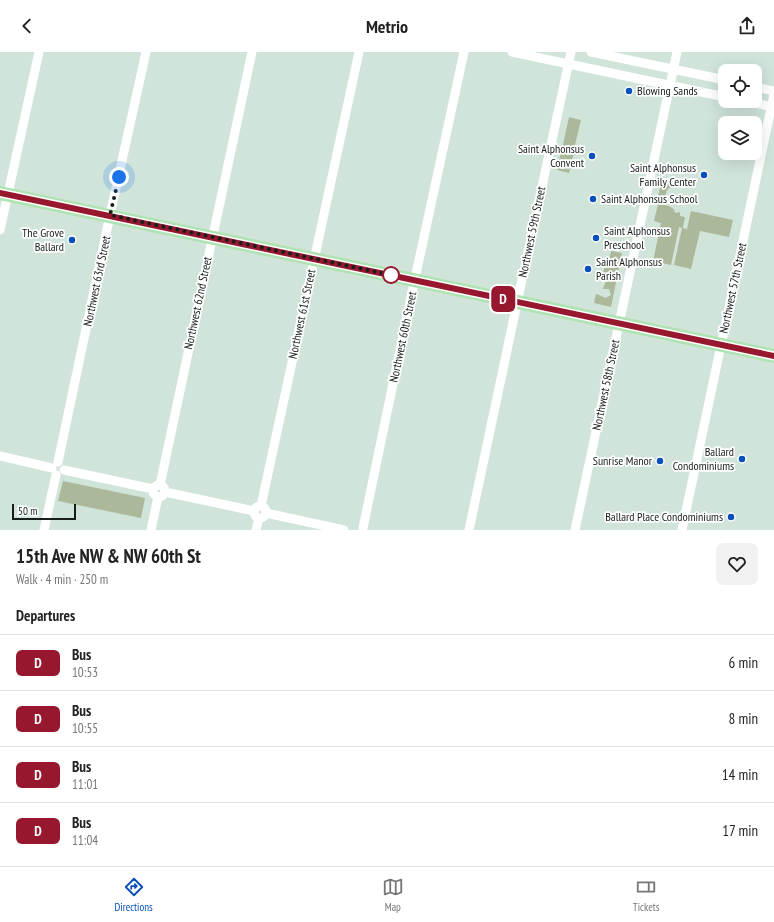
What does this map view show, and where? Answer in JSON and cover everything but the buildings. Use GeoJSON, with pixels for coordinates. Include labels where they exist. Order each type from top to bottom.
{"type":"FeatureCollection","features":[{"type":"Feature","properties":{"kind":"main road"},"geometry":{"type":"LineString","coordinates":[[4,194],[110,215],[212,238],[314,258],[774,356]]}},
{"type":"Feature","properties":{"kind":"street"},"geometry":{"type":"LineString","coordinates":[[0,230],[4,194],[39,52]]}},
{"type":"Feature","properties":{"kind":"street","name":"Northwest 63rd Street"},"geometry":{"type":"LineString","coordinates":[[44,530],[55,468],[146,52]]}},
{"type":"Feature","properties":{"kind":"street","name":"Northwest 62nd Street"},"geometry":{"type":"LineString","coordinates":[[151,530],[252,52]]}},
{"type":"Feature","properties":{"kind":"street","name":"Northwest 61st Street"},"geometry":{"type":"LineString","coordinates":[[256,530],[359,52]]}},
{"type":"Feature","properties":{"kind":"street","name":"Northwest 60th Street"},"geometry":{"type":"LineString","coordinates":[[362,529],[414,280],[464,52]]}},
{"type":"Feature","properties":{"kind":"street"},"geometry":{"type":"LineString","coordinates":[[512,52],[718,96]]}},
{"type":"Feature","properties":{"kind":"street","name":"Northwest 59th Street"},"geometry":{"type":"LineString","coordinates":[[469,530],[571,52]]}},
{"type":"Feature","properties":{"kind":"street"},"geometry":{"type":"LineString","coordinates":[[591,52],[718,79]]}},
{"type":"Feature","properties":{"kind":"street","name":"Northwest 58th Street"},"geometry":{"type":"LineString","coordinates":[[575,530],[677,52]]}},
{"type":"Feature","properties":{"kind":"street"},"geometry":{"type":"LineString","coordinates":[[762,89],[774,92]]}},
{"type":"Feature","properties":{"kind":"street","name":"Northwest 57th Street"},"geometry":{"type":"LineString","coordinates":[[682,530],[774,92]]}},
{"type":"Feature","properties":{"kind":"street"},"geometry":{"type":"LineString","coordinates":[[762,105],[772,107]]}},
{"type":"Feature","properties":{"kind":"street"},"geometry":{"type":"LineString","coordinates":[[0,456],[55,468],[63,466],[64,470],[344,530]]}},
{"type":"Feature","properties":{"kind":"green space"},"geometry":{"type":"Polygon","coordinates":[[[569,117],[581,120],[574,149],[562,149],[569,117]]]}},
{"type":"Feature","properties":{"kind":"green space"},"geometry":{"type":"Polygon","coordinates":[[[561,152],[574,152],[569,173],[557,170],[561,152]]]}},
{"type":"Feature","properties":{"kind":"green space"},"geometry":{"type":"Polygon","coordinates":[[[671,179],[672,186],[667,190],[665,196],[658,197],[661,182],[671,179]]]}},
{"type":"Feature","properties":{"kind":"green space"},"geometry":{"type":"Polygon","coordinates":[[[658,204],[673,208],[675,213],[680,212],[680,216],[685,217],[683,228],[687,229],[691,211],[733,220],[729,237],[700,231],[691,269],[674,265],[682,228],[679,227],[671,265],[653,261],[661,223],[654,221],[658,204]]]}},
{"type":"Feature","properties":{"kind":"green space"},"geometry":{"type":"Polygon","coordinates":[[[611,251],[622,253],[611,307],[594,303],[596,294],[606,298],[611,295],[609,289],[603,289],[606,280],[602,279],[605,264],[604,260],[609,260],[611,251]]]}},
{"type":"Feature","properties":{"kind":"green space"},"geometry":{"type":"Polygon","coordinates":[[[63,481],[145,498],[141,518],[58,501],[63,481]]]}},
{"type":"Feature","properties":{"kind":"bus line","name":"D"},"geometry":{"type":"LineString","coordinates":[[0,193],[774,356]]}},
{"type":"Feature","properties":{"kind":"place","name":"Blowing Sands"},"geometry":{"type":"Point","coordinates":[629,91]}},
{"type":"Feature","properties":{"kind":"place","name":"Saint Alphonsus Convent"},"geometry":{"type":"Point","coordinates":[592,156]}},
{"type":"Feature","properties":{"kind":"place","name":"Saint Alphonsus Family Center"},"geometry":{"type":"Point","coordinates":[704,175]}},
{"type":"Feature","properties":{"kind":"place","name":"Saint Alphonsus School"},"geometry":{"type":"Point","coordinates":[593,199]}},
{"type":"Feature","properties":{"kind":"place","name":"Saint Alphonsus Preschool"},"geometry":{"type":"Point","coordinates":[596,238]}},
{"type":"Feature","properties":{"kind":"place","name":"The Grove Ballard"},"geometry":{"type":"Point","coordinates":[72,240]}},
{"type":"Feature","properties":{"kind":"place","name":"Saint Alphonsus Parish"},"geometry":{"type":"Point","coordinates":[588,269]}},
{"type":"Feature","properties":{"kind":"place","name":"Ballard Condominiums"},"geometry":{"type":"Point","coordinates":[742,459]}},
{"type":"Feature","properties":{"kind":"place","name":"Sunrise Manor"},"geometry":{"type":"Point","coordinates":[660,461]}},
{"type":"Feature","properties":{"kind":"place","name":"Ballard Place Condominiums"},"geometry":{"type":"Point","coordinates":[731,517]}},
{"type":"Feature","properties":{"kind":"route"},"geometry":{"type":"LineString","coordinates":[[119,177],[110,215],[391,275]]}}]}
